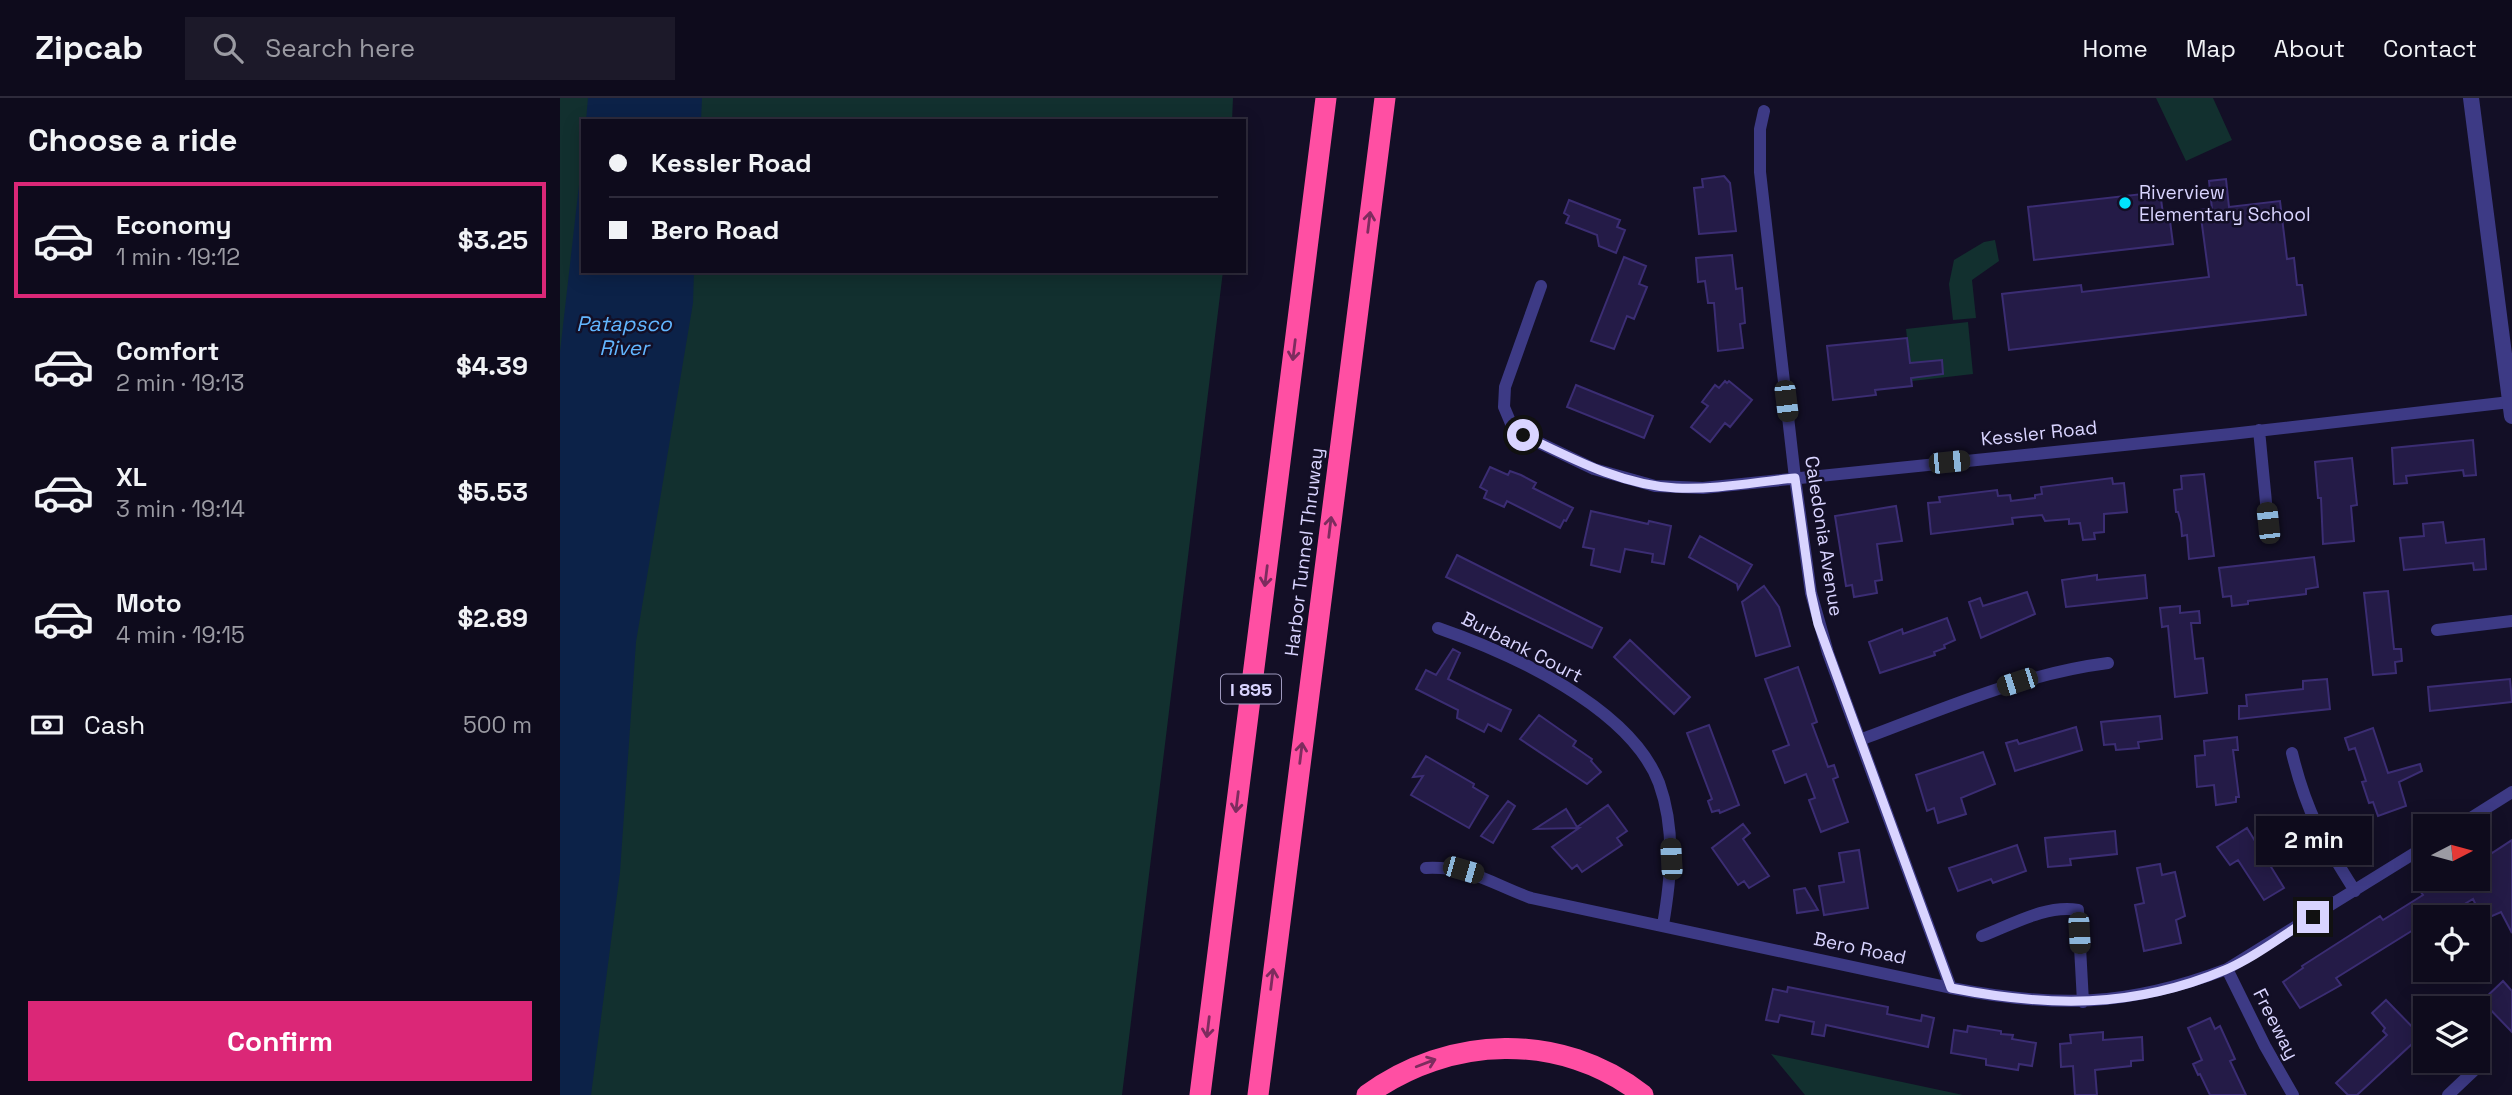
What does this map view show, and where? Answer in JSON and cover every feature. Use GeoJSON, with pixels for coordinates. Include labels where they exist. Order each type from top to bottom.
{"type":"FeatureCollection","features":[{"type":"Feature","properties":{"kind":"highway","name":"Harbor Tunnel Thruway"},"geometry":{"type":"LineString","coordinates":[[1200,1095],[1326,98]]}},
{"type":"Feature","properties":{"kind":"highway","name":"Harbor Tunnel Thruway"},"geometry":{"type":"LineString","coordinates":[[1258,1095],[1385,98]]}},
{"type":"Feature","properties":{"kind":"highway"},"geometry":{"type":"LineString","coordinates":[[1367,1095],[1388,1079],[1430,1061],[1471,1050],[1500,1048],[1531,1049],[1575,1059],[1613,1074],[1643,1095]]}},
{"type":"Feature","properties":{"kind":"street"},"geometry":{"type":"LineString","coordinates":[[2471,98],[2511,409]]}},
{"type":"Feature","properties":{"kind":"street","name":"Caledonia Avenue"},"geometry":{"type":"LineString","coordinates":[[1764,111],[1760,129],[1760,172],[1809,582],[1818,624],[1951,988]]}},
{"type":"Feature","properties":{"kind":"street","name":"Kessler Road"},"geometry":{"type":"LineString","coordinates":[[1541,286],[1504,387],[1506,415],[1512,426],[1523,435],[1594,469],[1636,482],[1675,488],[1703,488],[2259,430],[2511,409]]}},
{"type":"Feature","properties":{"kind":"street"},"geometry":{"type":"LineString","coordinates":[[2259,430],[2268,523]]}},
{"type":"Feature","properties":{"kind":"street"},"geometry":{"type":"LineString","coordinates":[[2437,630],[2512,621]]}},
{"type":"Feature","properties":{"kind":"street","name":"Burbank Court"},"geometry":{"type":"LineString","coordinates":[[1438,628],[1497,652],[1558,683],[1613,721],[1648,761],[1658,783],[1670,834],[1671,881],[1663,925]]}},
{"type":"Feature","properties":{"kind":"street"},"geometry":{"type":"LineString","coordinates":[[1860,740],[2035,676],[2108,663]]}},
{"type":"Feature","properties":{"kind":"street"},"geometry":{"type":"LineString","coordinates":[[2292,753],[2310,815],[2355,891]]}},
{"type":"Feature","properties":{"kind":"street"},"geometry":{"type":"LineString","coordinates":[[2477,814],[2512,792]]}},
{"type":"Feature","properties":{"kind":"street","name":"Bero Road"},"geometry":{"type":"LineString","coordinates":[[1426,868],[1463,870],[1531,898],[1951,988],[2007,999],[2083,1002],[2136,996],[2228,969],[2413,854]]}},
{"type":"Feature","properties":{"kind":"street"},"geometry":{"type":"LineString","coordinates":[[1982,936],[2055,910],[2078,911],[2083,1002]]}},
{"type":"Feature","properties":{"kind":"street","name":"Freeway"},"geometry":{"type":"LineString","coordinates":[[2228,969],[2264,1046],[2293,1095]]}},
{"type":"Feature","properties":{"kind":"street"},"geometry":{"type":"LineString","coordinates":[[2448,1095],[2471,1073]]}},
{"type":"Feature","properties":{"kind":"green space"},"geometry":{"type":"Polygon","coordinates":[[[560,98],[1233,98],[1232,119],[581,119],[581,273],[1223,273],[1122,1095],[560,1095],[560,98]]]}},
{"type":"Feature","properties":{"kind":"green space"},"geometry":{"type":"Polygon","coordinates":[[[2156,98],[2213,98],[2232,140],[2186,161],[2156,98]]]}},
{"type":"Feature","properties":{"kind":"green space"},"geometry":{"type":"Polygon","coordinates":[[[1995,240],[1999,261],[1972,280],[1976,318],[1953,320],[1949,284],[1954,260],[1984,242],[1995,240]]]}},
{"type":"Feature","properties":{"kind":"green space"},"geometry":{"type":"Polygon","coordinates":[[[1968,322],[1973,374],[1912,381],[1906,329],[1968,322]]]}},
{"type":"Feature","properties":{"kind":"green space"},"geometry":{"type":"Polygon","coordinates":[[[1771,1054],[1963,1095],[1805,1095],[1771,1054]]]}},
{"type":"Feature","properties":{"kind":"water"},"geometry":{"type":"Polygon","coordinates":[[[588,98],[702,98],[701,119],[586,119],[588,98]]]}},
{"type":"Feature","properties":{"kind":"water","name":"Patapsco River"},"geometry":{"type":"Polygon","coordinates":[[[581,168],[581,273],[694,273],[693,303],[636,642],[620,872],[591,1095],[560,1095],[560,352],[581,168]]]}},
{"type":"Feature","properties":{"kind":"building"},"geometry":{"type":"Polygon","coordinates":[[[1724,176],[1730,183],[1736,231],[1699,234],[1694,188],[1703,187],[1702,179],[1724,176]]]}},
{"type":"Feature","properties":{"kind":"building"},"geometry":{"type":"Polygon","coordinates":[[[2226,179],[2229,207],[2280,201],[2287,259],[2294,258],[2297,285],[2302,285],[2306,315],[2009,350],[2002,294],[2081,285],[2082,292],[2209,277],[2200,210],[2212,209],[2209,181],[2226,179]]]}},
{"type":"Feature","properties":{"kind":"building"},"geometry":{"type":"Polygon","coordinates":[[[2160,192],[2163,214],[2169,213],[2173,244],[2034,260],[2028,207],[2160,192]]]}},
{"type":"Feature","properties":{"kind":"building"},"geometry":{"type":"Polygon","coordinates":[[[1569,200],[1620,220],[1617,227],[1625,230],[1616,253],[1599,246],[1597,235],[1566,223],[1569,216],[1564,213],[1569,200]]]}},
{"type":"Feature","properties":{"kind":"building"},"geometry":{"type":"Polygon","coordinates":[[[1732,255],[1736,289],[1742,288],[1745,323],[1740,324],[1743,348],[1718,351],[1714,303],[1708,303],[1705,281],[1698,282],[1696,258],[1732,255]]]}},
{"type":"Feature","properties":{"kind":"building"},"geometry":{"type":"Polygon","coordinates":[[[1624,257],[1646,266],[1639,284],[1647,287],[1634,319],[1627,316],[1614,349],[1591,341],[1624,257]]]}},
{"type":"Feature","properties":{"kind":"building"},"geometry":{"type":"Polygon","coordinates":[[[1907,338],[1910,363],[1942,360],[1943,374],[1911,378],[1912,386],[1875,390],[1876,395],[1833,400],[1827,346],[1907,338]]]}},
{"type":"Feature","properties":{"kind":"building"},"geometry":{"type":"Polygon","coordinates":[[[1725,381],[1729,381],[1752,400],[1730,427],[1725,423],[1710,442],[1691,427],[1708,406],[1702,402],[1715,385],[1719,388],[1725,381]]]}},
{"type":"Feature","properties":{"kind":"building"},"geometry":{"type":"Polygon","coordinates":[[[1576,385],[1653,416],[1644,438],[1567,407],[1576,385]]]}},
{"type":"Feature","properties":{"kind":"building"},"geometry":{"type":"Polygon","coordinates":[[[2473,440],[2476,475],[2464,476],[2463,470],[2406,476],[2407,483],[2394,484],[2392,448],[2473,440]]]}},
{"type":"Feature","properties":{"kind":"building"},"geometry":{"type":"Polygon","coordinates":[[[2352,458],[2357,505],[2351,506],[2354,541],[2323,544],[2321,498],[2318,498],[2315,462],[2352,458]]]}},
{"type":"Feature","properties":{"kind":"building"},"geometry":{"type":"Polygon","coordinates":[[[1490,467],[1508,475],[1510,471],[1521,475],[1536,483],[1533,488],[1573,508],[1566,521],[1564,520],[1560,528],[1507,501],[1504,507],[1484,498],[1487,491],[1480,487],[1490,467]]]}},
{"type":"Feature","properties":{"kind":"building"},"geometry":{"type":"Polygon","coordinates":[[[2204,474],[2214,556],[2189,559],[2187,535],[2182,536],[2174,490],[2182,489],[2181,476],[2204,474]]]}},
{"type":"Feature","properties":{"kind":"building"},"geometry":{"type":"Polygon","coordinates":[[[2112,478],[2113,484],[2124,483],[2127,512],[2104,514],[2104,532],[2094,533],[2095,539],[2083,540],[2080,523],[2069,524],[2069,519],[2045,521],[2042,515],[2012,518],[2013,524],[1931,534],[1928,503],[1940,502],[1939,497],[1997,490],[1998,496],[2010,495],[2011,501],[2035,498],[2035,495],[2042,494],[2041,487],[2112,478]]]}},
{"type":"Feature","properties":{"kind":"building"},"geometry":{"type":"Polygon","coordinates":[[[1896,506],[1902,541],[1877,544],[1882,580],[1875,581],[1877,593],[1854,597],[1852,585],[1846,586],[1835,516],[1896,506]]]}},
{"type":"Feature","properties":{"kind":"building"},"geometry":{"type":"Polygon","coordinates":[[[1591,511],[1648,524],[1649,521],[1671,526],[1664,564],[1652,562],[1653,554],[1625,549],[1620,572],[1591,565],[1594,549],[1583,547],[1591,511]]]}},
{"type":"Feature","properties":{"kind":"building"},"geometry":{"type":"Polygon","coordinates":[[[2443,522],[2446,543],[2484,539],[2486,569],[2474,570],[2473,563],[2404,570],[2400,538],[2424,536],[2423,524],[2443,522]]]}},
{"type":"Feature","properties":{"kind":"building"},"geometry":{"type":"Polygon","coordinates":[[[1700,536],[1752,565],[1738,589],[1737,584],[1689,557],[1700,536]]]}},
{"type":"Feature","properties":{"kind":"building"},"geometry":{"type":"Polygon","coordinates":[[[1457,555],[1602,628],[1592,648],[1446,577],[1457,555]]]}},
{"type":"Feature","properties":{"kind":"building"},"geometry":{"type":"Polygon","coordinates":[[[2314,557],[2318,587],[2306,589],[2306,594],[2248,601],[2248,604],[2232,606],[2231,596],[2223,597],[2219,568],[2314,557]]]}},
{"type":"Feature","properties":{"kind":"building"},"geometry":{"type":"Polygon","coordinates":[[[2097,575],[2097,580],[2145,575],[2147,598],[2066,607],[2062,580],[2097,575]]]}},
{"type":"Feature","properties":{"kind":"building"},"geometry":{"type":"Polygon","coordinates":[[[1764,586],[1779,607],[1790,646],[1756,656],[1742,602],[1764,586]]]}},
{"type":"Feature","properties":{"kind":"building"},"geometry":{"type":"Polygon","coordinates":[[[2388,591],[2394,649],[2401,649],[2402,661],[2395,662],[2396,673],[2373,675],[2364,593],[2388,591]]]}},
{"type":"Feature","properties":{"kind":"building"},"geometry":{"type":"Polygon","coordinates":[[[2027,592],[2035,614],[1981,638],[1969,602],[1980,598],[1983,606],[2027,592]]]}},
{"type":"Feature","properties":{"kind":"building"},"geometry":{"type":"Polygon","coordinates":[[[2180,606],[2180,613],[2199,611],[2200,623],[2191,623],[2195,659],[2203,658],[2207,693],[2175,697],[2168,626],[2162,627],[2160,608],[2180,606]]]}},
{"type":"Feature","properties":{"kind":"building"},"geometry":{"type":"Polygon","coordinates":[[[1947,618],[1955,640],[1934,652],[1935,655],[1880,673],[1869,642],[1902,629],[1903,634],[1947,618]]]}},
{"type":"Feature","properties":{"kind":"building"},"geometry":{"type":"Polygon","coordinates":[[[1630,640],[1690,697],[1674,714],[1614,657],[1630,640]]]}},
{"type":"Feature","properties":{"kind":"building"},"geometry":{"type":"Polygon","coordinates":[[[1453,649],[1460,653],[1448,679],[1511,710],[1501,731],[1488,724],[1484,732],[1457,718],[1458,710],[1416,689],[1426,670],[1436,675],[1453,649]]]}},
{"type":"Feature","properties":{"kind":"building"},"geometry":{"type":"Polygon","coordinates":[[[1798,667],[1817,722],[1812,724],[1828,767],[1834,765],[1838,777],[1833,779],[1848,822],[1821,832],[1809,800],[1815,798],[1806,774],[1785,783],[1773,751],[1789,745],[1765,679],[1798,667]]]}},
{"type":"Feature","properties":{"kind":"building"},"geometry":{"type":"Polygon","coordinates":[[[2327,679],[2330,709],[2239,719],[2239,706],[2247,706],[2246,695],[2303,689],[2303,681],[2327,679]]]}},
{"type":"Feature","properties":{"kind":"building"},"geometry":{"type":"Polygon","coordinates":[[[2510,679],[2512,702],[2430,711],[2428,687],[2510,679]]]}},
{"type":"Feature","properties":{"kind":"building"},"geometry":{"type":"Polygon","coordinates":[[[1539,715],[1576,741],[1573,746],[1592,759],[1601,772],[1587,784],[1520,739],[1539,715]]]}},
{"type":"Feature","properties":{"kind":"building"},"geometry":{"type":"Polygon","coordinates":[[[2160,716],[2162,739],[2138,742],[2139,748],[2116,750],[2115,744],[2104,745],[2101,722],[2160,716]]]}},
{"type":"Feature","properties":{"kind":"building"},"geometry":{"type":"Polygon","coordinates":[[[1709,725],[1739,805],[1720,813],[1719,810],[1712,812],[1708,801],[1712,799],[1687,733],[1709,725]]]}},
{"type":"Feature","properties":{"kind":"building"},"geometry":{"type":"Polygon","coordinates":[[[2076,727],[2082,750],[2015,771],[2006,743],[2017,740],[2019,744],[2076,727]]]}},
{"type":"Feature","properties":{"kind":"building"},"geometry":{"type":"Polygon","coordinates":[[[2373,728],[2388,773],[2420,764],[2422,771],[2399,782],[2406,806],[2378,816],[2373,802],[2369,803],[2362,782],[2366,781],[2355,748],[2349,750],[2345,738],[2373,728]]]}},
{"type":"Feature","properties":{"kind":"building"},"geometry":{"type":"Polygon","coordinates":[[[2237,737],[2238,750],[2233,750],[2239,797],[2236,797],[2236,802],[2216,805],[2214,785],[2197,787],[2195,756],[2205,755],[2204,741],[2237,737]]]}},
{"type":"Feature","properties":{"kind":"building"},"geometry":{"type":"Polygon","coordinates":[[[1983,752],[1995,784],[1961,798],[1966,814],[1938,823],[1934,808],[1927,811],[1916,775],[1983,752]]]}},
{"type":"Feature","properties":{"kind":"building"},"geometry":{"type":"Polygon","coordinates":[[[1426,756],[1474,784],[1473,787],[1488,796],[1469,828],[1411,795],[1423,776],[1413,777],[1426,756]]]}},
{"type":"Feature","properties":{"kind":"building"},"geometry":{"type":"Polygon","coordinates":[[[1508,801],[1515,806],[1493,843],[1481,836],[1508,801]]]}},
{"type":"Feature","properties":{"kind":"building"},"geometry":{"type":"Polygon","coordinates":[[[1608,805],[1627,831],[1617,838],[1622,845],[1582,872],[1577,865],[1572,869],[1552,847],[1579,828],[1535,829],[1566,809],[1577,827],[1608,805]]]}},
{"type":"Feature","properties":{"kind":"building"},"geometry":{"type":"Polygon","coordinates":[[[1743,824],[1750,833],[1743,839],[1769,876],[1749,888],[1744,881],[1738,885],[1712,848],[1743,824]]]}},
{"type":"Feature","properties":{"kind":"building"},"geometry":{"type":"Polygon","coordinates":[[[2247,828],[2284,888],[2264,900],[2238,860],[2230,865],[2217,847],[2247,828]]]}},
{"type":"Feature","properties":{"kind":"building"},"geometry":{"type":"Polygon","coordinates":[[[2115,831],[2117,854],[2070,859],[2071,865],[2048,867],[2045,838],[2115,831]]]}},
{"type":"Feature","properties":{"kind":"building"},"geometry":{"type":"Polygon","coordinates":[[[2512,840],[2512,933],[2501,912],[2490,917],[2490,905],[2476,905],[2473,899],[2463,905],[2413,905],[2413,930],[2336,978],[2341,985],[2300,1008],[2283,982],[2303,968],[2302,966],[2380,916],[2383,920],[2423,895],[2420,891],[2490,891],[2490,850],[2492,853],[2512,840]]]}},
{"type":"Feature","properties":{"kind":"building"},"geometry":{"type":"Polygon","coordinates":[[[2017,845],[2026,871],[1993,883],[1991,879],[1958,891],[1949,868],[2017,845]]]}},
{"type":"Feature","properties":{"kind":"building"},"geometry":{"type":"Polygon","coordinates":[[[1859,850],[1868,908],[1824,915],[1819,886],[1844,882],[1839,853],[1859,850]]]}},
{"type":"Feature","properties":{"kind":"building"},"geometry":{"type":"Polygon","coordinates":[[[2160,864],[2162,875],[2175,872],[2185,916],[2176,920],[2181,943],[2144,951],[2135,905],[2144,903],[2137,868],[2160,864]]]}},
{"type":"Feature","properties":{"kind":"building"},"geometry":{"type":"Polygon","coordinates":[[[1805,888],[1818,910],[1797,913],[1794,890],[1805,888]]]}},
{"type":"Feature","properties":{"kind":"building"},"geometry":{"type":"Polygon","coordinates":[[[2503,981],[2512,991],[2512,1032],[2490,1009],[2490,996],[2487,996],[2503,981]]]}},
{"type":"Feature","properties":{"kind":"building"},"geometry":{"type":"Polygon","coordinates":[[[1788,987],[1888,1007],[1887,1014],[1921,1021],[1922,1015],[1934,1018],[1928,1047],[1826,1025],[1824,1036],[1812,1034],[1814,1022],[1780,1015],[1778,1022],[1766,1020],[1773,989],[1787,992],[1788,987]]]}},
{"type":"Feature","properties":{"kind":"building"},"geometry":{"type":"Polygon","coordinates":[[[2386,1000],[2413,1028],[2413,1045],[2357,1095],[2348,1095],[2336,1083],[2387,1035],[2383,1031],[2385,1028],[2372,1013],[2386,1000]]]}},
{"type":"Feature","properties":{"kind":"building"},"geometry":{"type":"Polygon","coordinates":[[[2210,1018],[2215,1029],[2220,1026],[2235,1059],[2230,1061],[2246,1095],[2210,1095],[2200,1074],[2198,1075],[2193,1064],[2202,1060],[2188,1028],[2210,1018]]]}},
{"type":"Feature","properties":{"kind":"building"},"geometry":{"type":"Polygon","coordinates":[[[1968,1026],[2001,1031],[2001,1034],[2013,1035],[2012,1039],[2036,1043],[2032,1066],[2019,1064],[2018,1070],[1986,1065],[1986,1059],[1951,1053],[1954,1030],[1967,1032],[1968,1026]]]}},
{"type":"Feature","properties":{"kind":"building"},"geometry":{"type":"Polygon","coordinates":[[[2103,1032],[2103,1040],[2142,1037],[2143,1060],[2131,1061],[2131,1066],[2095,1070],[2097,1095],[2075,1095],[2073,1066],[2061,1067],[2060,1044],[2071,1043],[2070,1035],[2103,1032]]]}},
{"type":"Feature","properties":{"kind":"place","name":"Riverview Elementary School"},"geometry":{"type":"Point","coordinates":[2125,203]}},
{"type":"Feature","properties":{"kind":"route"},"geometry":{"type":"LineString","coordinates":[[1523,435],[1594,469],[1655,486],[1703,488],[1795,478],[1805,560],[1818,624],[1951,988],[2007,999],[2045,1002],[2083,1002],[2136,996],[2228,969],[2313,917]]}}]}
